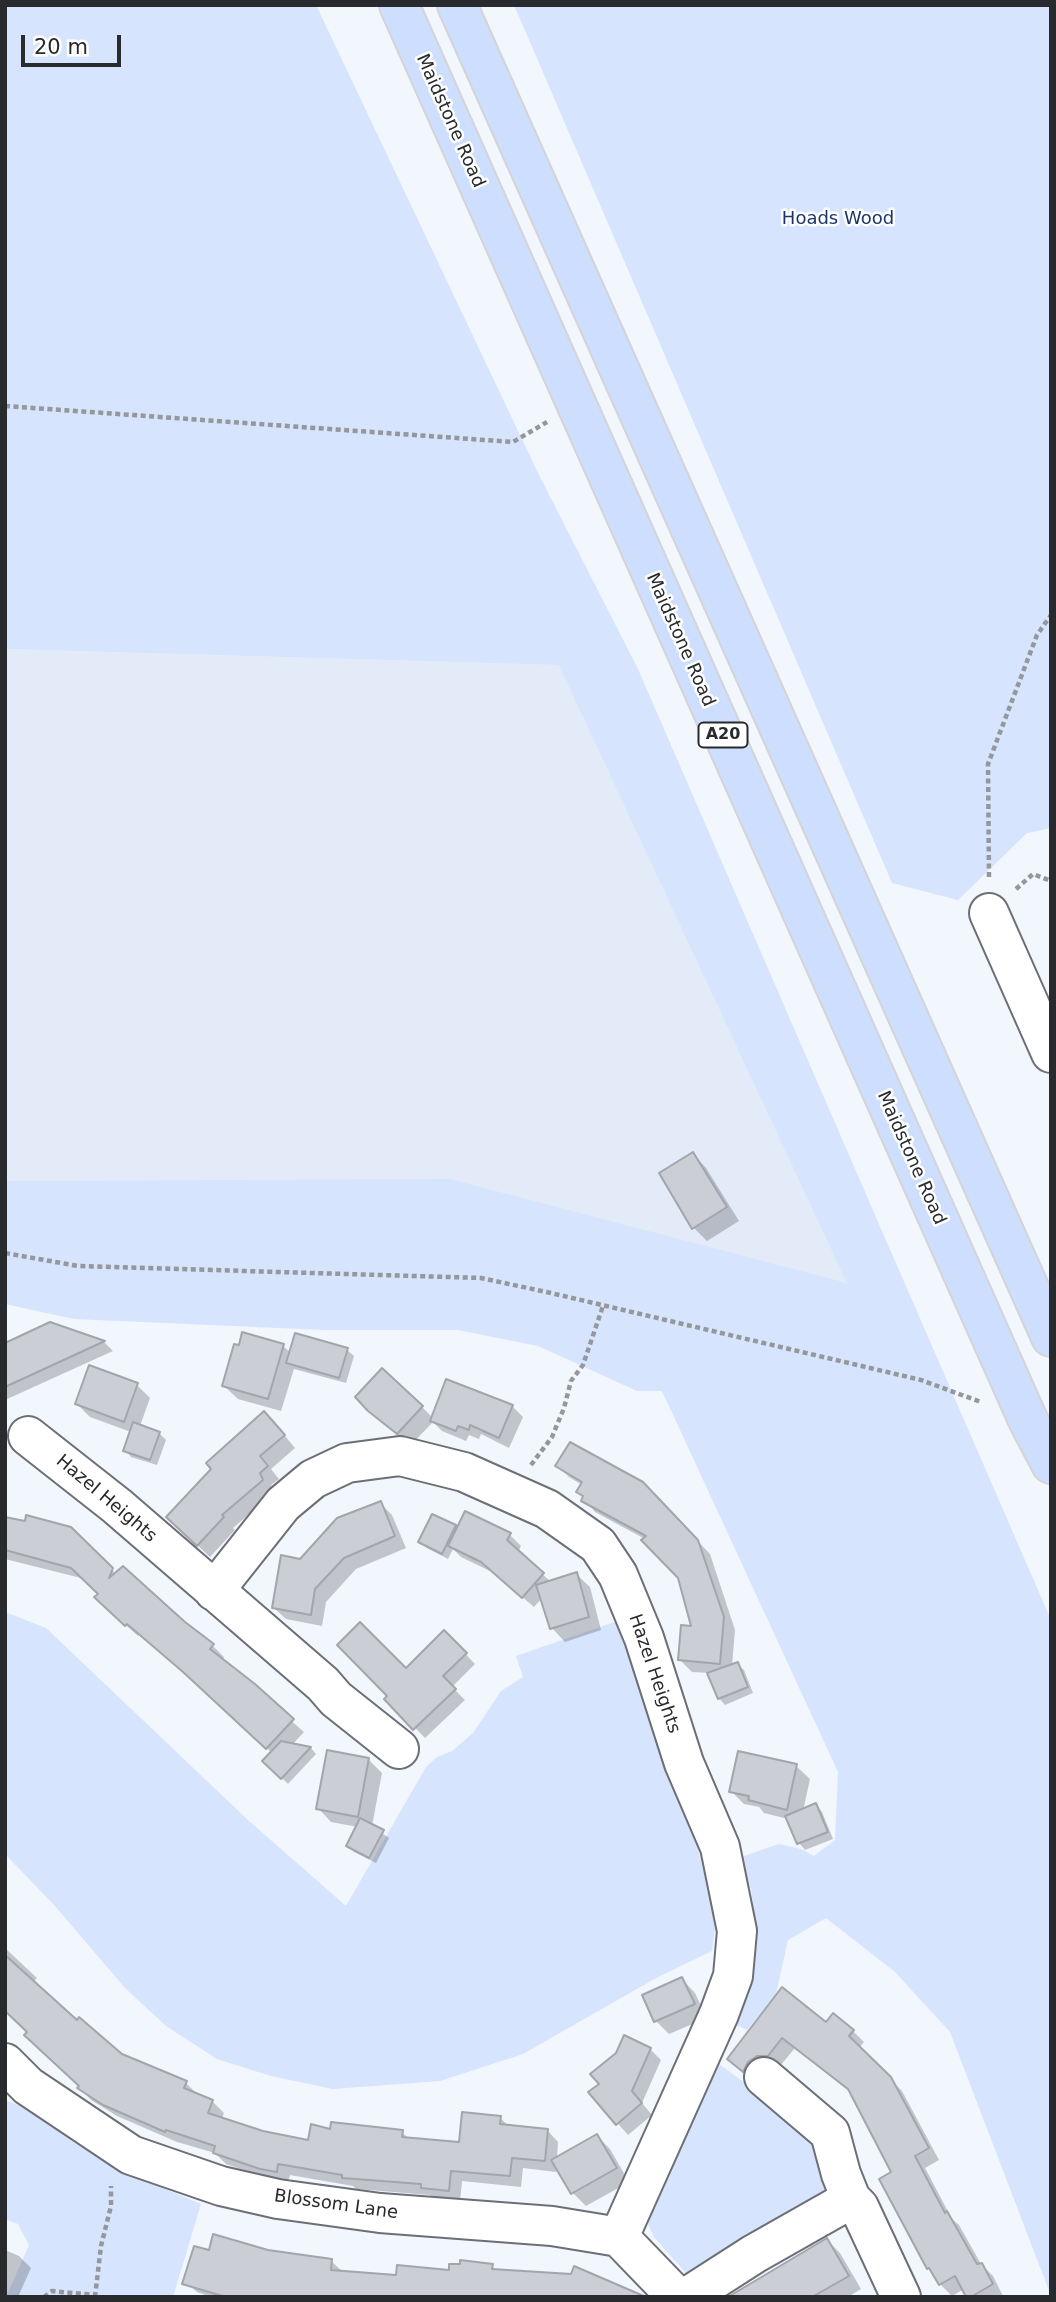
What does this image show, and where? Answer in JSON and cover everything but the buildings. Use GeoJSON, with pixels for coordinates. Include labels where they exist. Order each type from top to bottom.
{"type":"FeatureCollection","features":[{"type":"Feature","properties":{"kind":"main road","name":"Maidstone Road"},"geometry":{"type":"LineString","coordinates":[[398,5],[1028,1420],[1051,1464]]}},
{"type":"Feature","properties":{"kind":"main road","name":"A20"},"geometry":{"type":"LineString","coordinates":[[457,5],[1051,1337]]}},
{"type":"Feature","properties":{"kind":"street"},"geometry":{"type":"LineString","coordinates":[[989,913],[1051,1053]]}},
{"type":"Feature","properties":{"kind":"street","name":"Hazel Heights"},"geometry":{"type":"LineString","coordinates":[[28,1436],[117,1506],[323,1684],[336,1699],[399,1749]]}},
{"type":"Feature","properties":{"kind":"street","name":"Hazel Heights"},"geometry":{"type":"LineString","coordinates":[[214,1591],[283,1504],[313,1479],[347,1463],[400,1456],[464,1472],[547,1509],[598,1545],[618,1575],[645,1638],[684,1763],[720,1847],[737,1931],[733,1976],[719,2014],[619,2237]]}},
{"type":"Feature","properties":{"kind":"street","name":"Blossom Lane"},"geometry":{"type":"LineString","coordinates":[[5,2063],[28,2086],[131,2155],[220,2186],[278,2199],[380,2213],[552,2226],[619,2237]]}},
{"type":"Feature","properties":{"kind":"street"},"geometry":{"type":"LineString","coordinates":[[764,2077],[830,2133],[851,2199],[859,2207],[901,2297]]}},
{"type":"Feature","properties":{"kind":"street"},"geometry":{"type":"LineString","coordinates":[[687,2297],[754,2253],[851,2199]]}},
{"type":"Feature","properties":{"kind":"street"},"geometry":{"type":"LineString","coordinates":[[619,2237],[653,2269],[677,2297]]}},
{"type":"Feature","properties":{"kind":"path"},"geometry":{"type":"LineString","coordinates":[[5,406],[513,442],[546,422],[573,399]]}},
{"type":"Feature","properties":{"kind":"path"},"geometry":{"type":"LineString","coordinates":[[989,913],[988,764],[1037,635],[1051,615]]}},
{"type":"Feature","properties":{"kind":"path"},"geometry":{"type":"LineString","coordinates":[[5,1253],[78,1266],[481,1278],[921,1380],[1028,1420]]}},
{"type":"Feature","properties":{"kind":"path"},"geometry":{"type":"LineString","coordinates":[[507,1491],[536,1460],[552,1437],[571,1381],[583,1365],[603,1306]]}},
{"type":"Feature","properties":{"kind":"path"},"geometry":{"type":"LineString","coordinates":[[44,2297],[52,2291],[94,2296],[111,2206],[113,2143]]}},
{"type":"Feature","properties":{"kind":"shaded area"},"geometry":{"type":"Polygon","coordinates":[[[5,649],[637,667],[924,1330],[5,1212],[5,649]]]}},
{"type":"Feature","properties":{"kind":"green space"},"geometry":{"type":"Polygon","coordinates":[[[5,5],[316,5],[538,473],[637,667],[1051,1620],[1051,2296],[950,2032],[895,1972],[826,1918],[788,1940],[776,1994],[747,2030],[736,2025],[751,1974],[755,1919],[751,1890],[741,1857],[779,1844],[801,1849],[814,1856],[835,1840],[838,1772],[662,1391],[637,1391],[538,1346],[458,1330],[324,1330],[74,1319],[5,1304],[5,1181],[450,1179],[847,1283],[559,665],[5,649],[5,5]]]}},
{"type":"Feature","properties":{"kind":"green space","name":"Hoads Wood"},"geometry":{"type":"Polygon","coordinates":[[[514,5],[1051,5],[1051,828],[1027,833],[958,900],[892,883],[514,5]]]}},
{"type":"Feature","properties":{"kind":"green space"},"geometry":{"type":"Polygon","coordinates":[[[5,1612],[46,1628],[249,1821],[346,1906],[426,1767],[437,1757],[452,1751],[473,1733],[501,1691],[523,1677],[516,1656],[623,1619],[694,1833],[711,1900],[715,1929],[712,1951],[656,1978],[523,2054],[440,2081],[333,2089],[271,2076],[217,2059],[166,2026],[125,1988],[55,1906],[5,1854],[5,1612]]]}},
{"type":"Feature","properties":{"kind":"green space"},"geometry":{"type":"Polygon","coordinates":[[[715,2061],[824,2141],[828,2192],[691,2279],[654,2237],[648,2224],[649,2215],[715,2061]]]}},
{"type":"Feature","properties":{"kind":"green space"},"geometry":{"type":"Polygon","coordinates":[[[5,2100],[24,2107],[76,2144],[134,2176],[201,2204],[173,2297],[6,2297],[29,2245],[18,2224],[5,2219],[5,2100]]]}}]}
